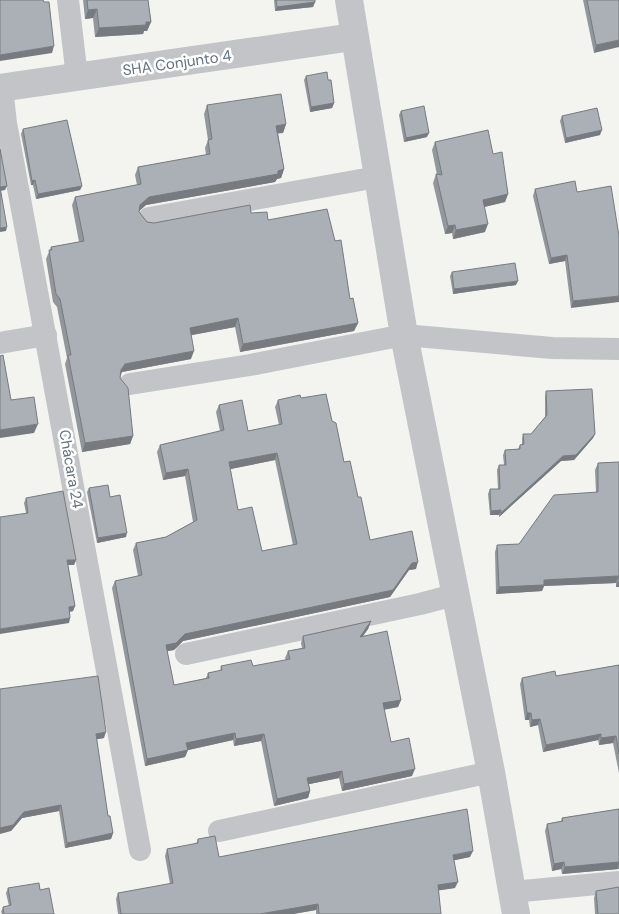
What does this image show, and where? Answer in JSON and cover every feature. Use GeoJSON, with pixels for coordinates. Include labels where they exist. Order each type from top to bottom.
{"type":"FeatureCollection","features":[{"type":"Feature","properties":{"kind":"street"},"geometry":{"type":"LineString","coordinates":[[68,0],[77,77]]}},
{"type":"Feature","properties":{"kind":"street"},"geometry":{"type":"LineString","coordinates":[[349,0],[353,37],[404,335],[454,595],[491,772],[514,903],[619,882]]}},
{"type":"Feature","properties":{"kind":"street","name":"SHA Conjunto 4"},"geometry":{"type":"LineString","coordinates":[[1,88],[353,37]]}},
{"type":"Feature","properties":{"kind":"street","name":"Chácara 24"},"geometry":{"type":"LineString","coordinates":[[1,88],[140,850]]}},
{"type":"Feature","properties":{"kind":"street"},"geometry":{"type":"LineString","coordinates":[[149,218],[377,177]]}},
{"type":"Feature","properties":{"kind":"street"},"geometry":{"type":"LineString","coordinates":[[0,344],[46,335]]}},
{"type":"Feature","properties":{"kind":"street"},"geometry":{"type":"LineString","coordinates":[[130,384],[250,365],[404,335],[552,348],[619,348]]}},
{"type":"Feature","properties":{"kind":"street"},"geometry":{"type":"LineString","coordinates":[[186,654],[454,595]]}},
{"type":"Feature","properties":{"kind":"street"},"geometry":{"type":"LineString","coordinates":[[219,831],[491,772]]}},
{"type":"Feature","properties":{"kind":"building"},"geometry":{"type":"Polygon","coordinates":[[[0,0],[43,0],[44,2],[49,2],[54,46],[0,55],[0,0]]]}},
{"type":"Feature","properties":{"kind":"building"},"geometry":{"type":"Polygon","coordinates":[[[87,0],[148,0],[151,22],[146,22],[146,25],[99,28],[97,9],[88,10],[87,0]]]}},
{"type":"Feature","properties":{"kind":"building"},"geometry":{"type":"Polygon","coordinates":[[[276,0],[315,0],[315,2],[277,7],[276,0]]]}},
{"type":"Feature","properties":{"kind":"building"},"geometry":{"type":"Polygon","coordinates":[[[587,0],[619,0],[619,40],[596,45],[587,0]]]}},
{"type":"Feature","properties":{"kind":"building"},"geometry":{"type":"Polygon","coordinates":[[[327,72],[328,80],[331,80],[334,103],[311,107],[306,76],[327,72]]]}},
{"type":"Feature","properties":{"kind":"building"},"geometry":{"type":"Polygon","coordinates":[[[281,94],[286,124],[276,126],[284,169],[278,171],[278,174],[149,197],[140,205],[139,212],[147,222],[154,223],[250,205],[251,213],[267,212],[268,220],[327,209],[335,241],[341,240],[350,299],[353,298],[358,323],[243,344],[238,318],[190,328],[194,351],[125,364],[121,370],[120,378],[128,388],[133,436],[85,443],[68,355],[71,355],[60,299],[56,294],[49,250],[52,250],[51,247],[84,241],[75,197],[141,184],[138,167],[210,154],[208,140],[212,139],[207,105],[281,94]]]}},
{"type":"Feature","properties":{"kind":"building"},"geometry":{"type":"Polygon","coordinates":[[[424,106],[429,133],[406,138],[401,111],[424,106]]]}},
{"type":"Feature","properties":{"kind":"building"},"geometry":{"type":"Polygon","coordinates":[[[597,108],[602,130],[566,138],[562,116],[597,108]]]}},
{"type":"Feature","properties":{"kind":"building"},"geometry":{"type":"Polygon","coordinates":[[[67,120],[82,186],[38,194],[35,180],[32,181],[23,129],[67,120]]]}},
{"type":"Feature","properties":{"kind":"building"},"geometry":{"type":"Polygon","coordinates":[[[488,130],[493,154],[502,152],[508,194],[483,200],[488,224],[456,230],[455,225],[448,226],[436,174],[442,175],[435,142],[488,130]]]}},
{"type":"Feature","properties":{"kind":"building"},"geometry":{"type":"Polygon","coordinates":[[[0,149],[7,186],[0,187],[0,149]]]}},
{"type":"Feature","properties":{"kind":"building"},"geometry":{"type":"Polygon","coordinates":[[[575,181],[577,192],[611,186],[619,236],[619,296],[573,301],[567,255],[551,258],[535,189],[575,181]]]}},
{"type":"Feature","properties":{"kind":"building"},"geometry":{"type":"Polygon","coordinates":[[[0,187],[7,227],[0,228],[0,187]]]}},
{"type":"Feature","properties":{"kind":"building"},"geometry":{"type":"Polygon","coordinates":[[[515,263],[518,281],[454,289],[452,272],[515,263]]]}},
{"type":"Feature","properties":{"kind":"building"},"geometry":{"type":"Polygon","coordinates":[[[3,355],[11,400],[34,397],[38,424],[0,430],[0,356],[3,355]]]}},
{"type":"Feature","properties":{"kind":"building"},"geometry":{"type":"Polygon","coordinates":[[[592,389],[595,434],[576,455],[563,456],[501,513],[501,510],[491,511],[490,489],[500,489],[499,465],[506,465],[505,450],[520,449],[520,445],[524,444],[523,434],[531,434],[547,415],[546,391],[592,389]]]}},
{"type":"Feature","properties":{"kind":"building"},"geometry":{"type":"Polygon","coordinates":[[[326,394],[332,421],[336,423],[344,462],[350,461],[358,497],[361,497],[370,540],[412,531],[418,562],[412,563],[393,590],[185,634],[176,643],[166,645],[174,685],[209,678],[208,673],[222,670],[221,666],[251,660],[253,666],[290,659],[288,651],[305,648],[303,636],[371,621],[360,637],[387,631],[401,700],[383,703],[391,742],[409,738],[415,769],[344,784],[342,771],[307,778],[310,791],[277,799],[264,734],[236,739],[235,733],[186,743],[188,750],[147,759],[115,581],[142,575],[136,543],[166,537],[197,520],[188,469],[166,473],[160,445],[224,430],[219,405],[242,400],[248,431],[282,424],[278,400],[300,395],[301,398],[326,394]],[[277,453],[229,462],[238,510],[252,507],[262,551],[297,544],[277,453]]]}},
{"type":"Feature","properties":{"kind":"building"},"geometry":{"type":"Polygon","coordinates":[[[619,462],[619,580],[618,576],[544,580],[544,585],[499,587],[497,545],[519,544],[554,495],[598,492],[598,463],[619,462]]]}},
{"type":"Feature","properties":{"kind":"building"},"geometry":{"type":"Polygon","coordinates":[[[108,485],[110,497],[120,495],[127,533],[98,538],[89,488],[108,485]]]}},
{"type":"Feature","properties":{"kind":"building"},"geometry":{"type":"Polygon","coordinates":[[[63,491],[76,560],[67,560],[75,606],[69,607],[70,618],[0,629],[0,517],[28,513],[26,498],[63,491]]]}},
{"type":"Feature","properties":{"kind":"building"},"geometry":{"type":"Polygon","coordinates":[[[619,665],[619,754],[616,736],[601,738],[601,734],[546,745],[540,719],[532,720],[531,713],[527,713],[522,678],[555,671],[556,676],[619,665]]]}},
{"type":"Feature","properties":{"kind":"building"},"geometry":{"type":"Polygon","coordinates":[[[98,676],[106,732],[96,734],[108,816],[110,816],[113,833],[67,843],[61,805],[24,812],[13,825],[0,828],[0,689],[98,676]]]}},
{"type":"Feature","properties":{"kind":"building"},"geometry":{"type":"Polygon","coordinates":[[[467,809],[473,851],[453,855],[458,882],[438,885],[441,914],[319,914],[318,904],[260,914],[121,914],[118,893],[173,883],[167,849],[198,843],[198,839],[215,836],[219,857],[467,809]]]}},
{"type":"Feature","properties":{"kind":"building"},"geometry":{"type":"Polygon","coordinates":[[[619,809],[619,862],[565,867],[564,862],[554,864],[547,824],[563,821],[562,818],[619,809]]]}},
{"type":"Feature","properties":{"kind":"building"},"geometry":{"type":"Polygon","coordinates":[[[39,883],[40,890],[49,888],[54,914],[4,914],[3,907],[11,905],[8,888],[39,883]]]}},
{"type":"Feature","properties":{"kind":"building"},"geometry":{"type":"Polygon","coordinates":[[[619,887],[619,914],[598,914],[596,891],[619,887]]]}}]}
